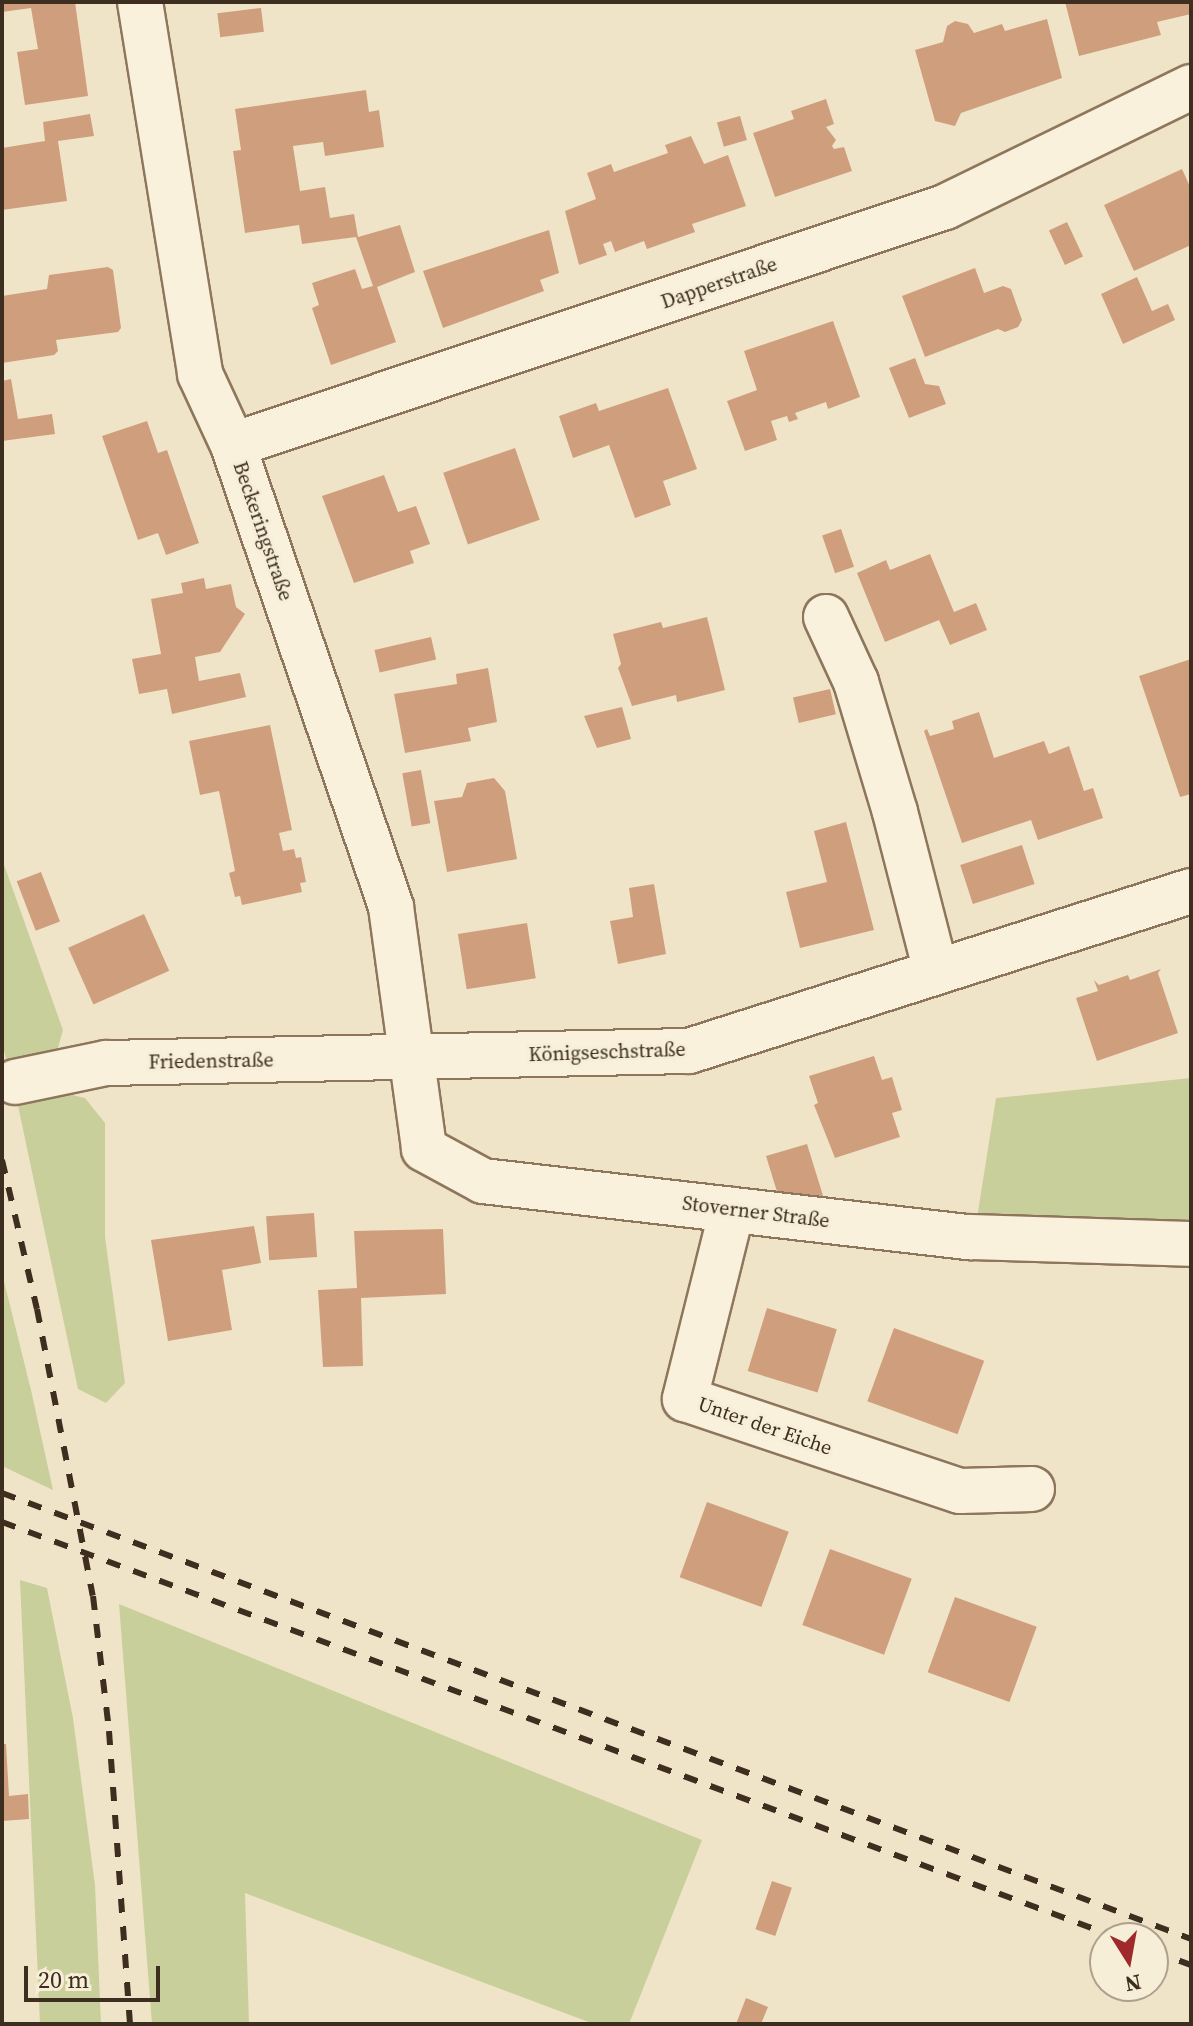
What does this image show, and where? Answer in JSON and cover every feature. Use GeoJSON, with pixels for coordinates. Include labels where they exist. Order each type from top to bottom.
{"type":"FeatureCollection","features":[{"type":"Feature","properties":{"kind":"street","name":"Beckeringstraße"},"geometry":{"type":"LineString","coordinates":[[140,2],[200,374],[233,445],[391,907],[410,1056]]}},
{"type":"Feature","properties":{"kind":"street","name":"Dapperstraße"},"geometry":{"type":"LineString","coordinates":[[233,445],[945,207],[1191,87]]}},
{"type":"Feature","properties":{"kind":"street"},"geometry":{"type":"LineString","coordinates":[[826,617],[856,682],[895,812],[936,972]]}},
{"type":"Feature","properties":{"kind":"street","name":"Königseschstraße"},"geometry":{"type":"LineString","coordinates":[[410,1056],[689,1051],[1191,891]]}},
{"type":"Feature","properties":{"kind":"street","name":"Friedenstraße"},"geometry":{"type":"LineString","coordinates":[[15,1082],[106,1063],[410,1056]]}},
{"type":"Feature","properties":{"kind":"street","name":"Stoverner Straße"},"geometry":{"type":"LineString","coordinates":[[410,1056],[424,1149],[483,1181],[970,1237],[1191,1244]]}},
{"type":"Feature","properties":{"kind":"street","name":"Unter der Eiche"},"geometry":{"type":"LineString","coordinates":[[732,1210],[685,1399],[960,1491],[1032,1489]]}},
{"type":"Feature","properties":{"kind":"green space"},"geometry":{"type":"Polygon","coordinates":[[[2,859],[63,1030],[57,1051],[8,1066],[2,1043],[2,859]]]}},
{"type":"Feature","properties":{"kind":"green space"},"geometry":{"type":"Polygon","coordinates":[[[1191,1078],[1191,1220],[977,1218],[996,1098],[1191,1078]]]}},
{"type":"Feature","properties":{"kind":"green space"},"geometry":{"type":"Polygon","coordinates":[[[60,1092],[85,1098],[105,1123],[105,1237],[125,1383],[106,1403],[78,1389],[17,1101],[60,1092]]]}},
{"type":"Feature","properties":{"kind":"green space"},"geometry":{"type":"Polygon","coordinates":[[[2,1273],[31,1390],[53,1490],[2,1466],[2,1273]]]}},
{"type":"Feature","properties":{"kind":"green space"},"geometry":{"type":"Polygon","coordinates":[[[20,1580],[47,1588],[73,1718],[95,1885],[101,2024],[40,2024],[20,1580]]]}},
{"type":"Feature","properties":{"kind":"green space"},"geometry":{"type":"Polygon","coordinates":[[[119,1604],[702,1840],[629,2024],[594,2024],[245,1893],[249,2024],[152,2024],[119,1604]]]}},
{"type":"Feature","properties":{"kind":"building"},"geometry":{"type":"Polygon","coordinates":[[[2,2],[75,2],[88,96],[25,105],[17,52],[38,49],[31,8],[2,12],[2,2]]]}},
{"type":"Feature","properties":{"kind":"building"},"geometry":{"type":"Polygon","coordinates":[[[1065,2],[1190,2],[1191,14],[1157,22],[1161,35],[1079,56],[1065,2]]]}},
{"type":"Feature","properties":{"kind":"building"},"geometry":{"type":"Polygon","coordinates":[[[261,8],[264,32],[220,37],[217,13],[261,8]]]}},
{"type":"Feature","properties":{"kind":"building"},"geometry":{"type":"Polygon","coordinates":[[[1047,19],[1062,78],[961,113],[955,126],[935,121],[915,50],[943,42],[947,26],[955,21],[968,24],[974,33],[1002,24],[1005,31],[1047,19]]]}},
{"type":"Feature","properties":{"kind":"building"},"geometry":{"type":"Polygon","coordinates":[[[366,90],[369,112],[379,110],[384,147],[325,156],[323,142],[293,146],[300,191],[325,187],[330,218],[354,214],[358,237],[400,225],[415,272],[377,287],[396,342],[331,365],[312,308],[319,305],[312,283],[355,269],[362,289],[373,286],[356,237],[302,244],[299,225],[245,233],[233,151],[241,150],[235,109],[366,90]]]}},
{"type":"Feature","properties":{"kind":"building"},"geometry":{"type":"Polygon","coordinates":[[[826,99],[834,124],[826,127],[836,140],[832,146],[834,149],[844,147],[852,171],[775,197],[753,133],[794,119],[791,111],[826,99]]]}},
{"type":"Feature","properties":{"kind":"building"},"geometry":{"type":"Polygon","coordinates":[[[90,114],[94,136],[58,141],[67,201],[2,210],[2,148],[45,141],[43,122],[90,114]]]}},
{"type":"Feature","properties":{"kind":"building"},"geometry":{"type":"Polygon","coordinates":[[[740,116],[747,140],[724,147],[717,123],[740,116]]]}},
{"type":"Feature","properties":{"kind":"building"},"geometry":{"type":"Polygon","coordinates":[[[691,136],[704,164],[728,155],[746,206],[692,224],[695,232],[647,249],[644,241],[615,252],[611,241],[603,244],[607,255],[579,265],[565,211],[596,199],[587,173],[611,164],[614,172],[668,153],[665,145],[691,136]]]}},
{"type":"Feature","properties":{"kind":"building"},"geometry":{"type":"Polygon","coordinates":[[[1182,169],[1191,189],[1191,245],[1134,271],[1104,205],[1182,169]]]}},
{"type":"Feature","properties":{"kind":"building"},"geometry":{"type":"Polygon","coordinates":[[[1067,222],[1083,256],[1065,265],[1049,230],[1067,222]]]}},
{"type":"Feature","properties":{"kind":"building"},"geometry":{"type":"Polygon","coordinates":[[[549,230],[559,273],[540,280],[544,291],[443,328],[423,271],[549,230]]]}},
{"type":"Feature","properties":{"kind":"building"},"geometry":{"type":"Polygon","coordinates":[[[108,267],[113,270],[121,328],[118,332],[56,340],[58,351],[54,355],[2,363],[2,296],[47,289],[49,275],[108,267]]]}},
{"type":"Feature","properties":{"kind":"building"},"geometry":{"type":"Polygon","coordinates":[[[975,268],[984,293],[1003,286],[1011,289],[1022,320],[1018,327],[1005,332],[998,329],[925,357],[902,296],[975,268]]]}},
{"type":"Feature","properties":{"kind":"building"},"geometry":{"type":"Polygon","coordinates":[[[1137,277],[1152,311],[1168,304],[1175,320],[1123,344],[1101,294],[1137,277]]]}},
{"type":"Feature","properties":{"kind":"building"},"geometry":{"type":"Polygon","coordinates":[[[833,321],[860,397],[828,409],[826,402],[795,413],[798,419],[789,422],[787,416],[771,421],[777,440],[745,451],[727,401],[757,390],[744,351],[833,321]]]}},
{"type":"Feature","properties":{"kind":"building"},"geometry":{"type":"Polygon","coordinates":[[[915,358],[925,384],[939,386],[946,404],[909,418],[889,368],[915,358]]]}},
{"type":"Feature","properties":{"kind":"building"},"geometry":{"type":"Polygon","coordinates":[[[11,379],[18,419],[52,414],[55,434],[2,441],[2,381],[11,379]]]}},
{"type":"Feature","properties":{"kind":"building"},"geometry":{"type":"Polygon","coordinates":[[[668,388],[697,469],[663,481],[671,505],[635,518],[609,445],[573,458],[559,416],[596,403],[599,411],[668,388]]]}},
{"type":"Feature","properties":{"kind":"building"},"geometry":{"type":"Polygon","coordinates":[[[147,421],[158,453],[167,450],[199,543],[166,555],[158,533],[138,540],[102,436],[147,421]]]}},
{"type":"Feature","properties":{"kind":"building"},"geometry":{"type":"Polygon","coordinates":[[[515,448],[540,520],[468,545],[443,473],[515,448]]]}},
{"type":"Feature","properties":{"kind":"building"},"geometry":{"type":"Polygon","coordinates":[[[384,475],[398,512],[416,506],[430,544],[410,551],[414,563],[354,583],[322,496],[384,475]]]}},
{"type":"Feature","properties":{"kind":"building"},"geometry":{"type":"Polygon","coordinates":[[[841,529],[854,567],[835,573],[822,536],[841,529]]]}},
{"type":"Feature","properties":{"kind":"building"},"geometry":{"type":"Polygon","coordinates":[[[930,554],[954,612],[976,603],[987,630],[950,645],[939,620],[885,642],[857,573],[886,560],[890,570],[930,554]]]}},
{"type":"Feature","properties":{"kind":"building"},"geometry":{"type":"Polygon","coordinates":[[[204,578],[206,589],[231,584],[236,607],[245,614],[220,652],[195,657],[199,681],[240,673],[246,697],[172,714],[167,689],[139,694],[132,659],[161,654],[151,599],[183,593],[181,583],[204,578]]]}},
{"type":"Feature","properties":{"kind":"building"},"geometry":{"type":"Polygon","coordinates":[[[707,617],[725,690],[677,702],[676,695],[632,706],[618,668],[621,664],[613,634],[661,622],[663,628],[707,617]]]}},
{"type":"Feature","properties":{"kind":"building"},"geometry":{"type":"Polygon","coordinates":[[[431,637],[436,659],[380,672],[374,650],[431,637]]]}},
{"type":"Feature","properties":{"kind":"building"},"geometry":{"type":"Polygon","coordinates":[[[1191,659],[1191,794],[1180,797],[1139,676],[1191,659]]]}},
{"type":"Feature","properties":{"kind":"building"},"geometry":{"type":"Polygon","coordinates":[[[488,668],[497,722],[468,728],[471,741],[405,753],[394,694],[457,684],[456,674],[488,668]]]}},
{"type":"Feature","properties":{"kind":"building"},"geometry":{"type":"Polygon","coordinates":[[[830,689],[836,714],[799,723],[793,698],[830,689]]]}},
{"type":"Feature","properties":{"kind":"building"},"geometry":{"type":"Polygon","coordinates":[[[622,707],[631,739],[597,748],[584,716],[622,707]]]}},
{"type":"Feature","properties":{"kind":"building"},"geometry":{"type":"Polygon","coordinates":[[[979,712],[994,758],[1044,741],[1049,754],[1069,746],[1084,791],[1093,788],[1103,818],[1038,840],[1031,820],[962,843],[924,731],[927,729],[930,736],[954,729],[952,721],[979,712]]]}},
{"type":"Feature","properties":{"kind":"building"},"geometry":{"type":"Polygon","coordinates":[[[270,725],[292,830],[279,833],[283,851],[294,849],[296,858],[301,857],[306,882],[300,883],[302,892],[242,905],[240,896],[235,897],[229,873],[235,871],[219,791],[200,795],[189,741],[270,725]]]}},
{"type":"Feature","properties":{"kind":"building"},"geometry":{"type":"Polygon","coordinates":[[[421,770],[430,823],[412,826],[402,773],[421,770]]]}},
{"type":"Feature","properties":{"kind":"building"},"geometry":{"type":"Polygon","coordinates":[[[494,778],[505,791],[517,859],[447,872],[434,801],[462,797],[467,783],[494,778]]]}},
{"type":"Feature","properties":{"kind":"building"},"geometry":{"type":"Polygon","coordinates":[[[846,822],[874,930],[800,948],[786,892],[827,882],[814,831],[846,822]]]}},
{"type":"Feature","properties":{"kind":"building"},"geometry":{"type":"Polygon","coordinates":[[[1022,845],[1035,884],[973,904],[960,865],[1022,845]]]}},
{"type":"Feature","properties":{"kind":"building"},"geometry":{"type":"Polygon","coordinates":[[[41,872],[60,921],[36,931],[17,881],[41,872]]]}},
{"type":"Feature","properties":{"kind":"building"},"geometry":{"type":"Polygon","coordinates":[[[654,884],[666,954],[618,964],[610,921],[633,917],[629,888],[654,884]]]}},
{"type":"Feature","properties":{"kind":"building"},"geometry":{"type":"Polygon","coordinates":[[[144,914],[169,971],[93,1004],[68,948],[144,914]]]}},
{"type":"Feature","properties":{"kind":"building"},"geometry":{"type":"Polygon","coordinates":[[[527,923],[536,978],[467,989],[458,934],[527,923]]]}},
{"type":"Feature","properties":{"kind":"building"},"geometry":{"type":"Polygon","coordinates":[[[1161,969],[1158,973],[1178,1033],[1097,1061],[1076,998],[1098,991],[1094,980],[1099,985],[1128,975],[1130,980],[1161,969]]]}},
{"type":"Feature","properties":{"kind":"building"},"geometry":{"type":"Polygon","coordinates":[[[874,1056],[882,1080],[892,1077],[902,1110],[892,1113],[900,1137],[835,1158],[814,1105],[818,1103],[809,1076],[874,1056]]]}},
{"type":"Feature","properties":{"kind":"building"},"geometry":{"type":"Polygon","coordinates":[[[807,1144],[825,1202],[778,1195],[766,1156],[807,1144]]]}},
{"type":"Feature","properties":{"kind":"building"},"geometry":{"type":"Polygon","coordinates":[[[314,1213],[317,1257],[269,1260],[266,1216],[314,1213]]]}},
{"type":"Feature","properties":{"kind":"building"},"geometry":{"type":"Polygon","coordinates":[[[254,1226],[261,1263],[222,1270],[232,1330],[168,1341],[151,1240],[254,1226]]]}},
{"type":"Feature","properties":{"kind":"building"},"geometry":{"type":"Polygon","coordinates":[[[443,1229],[446,1294],[361,1298],[363,1366],[323,1367],[318,1290],[357,1288],[354,1231],[443,1229]]]}},
{"type":"Feature","properties":{"kind":"building"},"geometry":{"type":"Polygon","coordinates":[[[767,1308],[837,1329],[818,1392],[748,1371],[767,1308]]]}},
{"type":"Feature","properties":{"kind":"building"},"geometry":{"type":"Polygon","coordinates":[[[894,1328],[984,1361],[958,1434],[867,1401],[894,1328]]]}},
{"type":"Feature","properties":{"kind":"building"},"geometry":{"type":"Polygon","coordinates":[[[707,1502],[789,1532],[761,1607],[680,1577],[707,1502]]]}},
{"type":"Feature","properties":{"kind":"building"},"geometry":{"type":"Polygon","coordinates":[[[830,1549],[912,1579],[884,1655],[802,1625],[830,1549]]]}},
{"type":"Feature","properties":{"kind":"building"},"geometry":{"type":"Polygon","coordinates":[[[955,1597],[1037,1627],[1009,1702],[928,1672],[955,1597]]]}},
{"type":"Feature","properties":{"kind":"building"},"geometry":{"type":"Polygon","coordinates":[[[2,1744],[6,1744],[9,1796],[28,1794],[29,1819],[2,1821],[2,1744]]]}},
{"type":"Feature","properties":{"kind":"building"},"geometry":{"type":"Polygon","coordinates":[[[772,1881],[792,1888],[775,1936],[755,1929],[772,1881]]]}},
{"type":"Feature","properties":{"kind":"building"},"geometry":{"type":"Polygon","coordinates":[[[746,1998],[768,2007],[761,2024],[736,2024],[746,1998]]]}},
{"type":"Feature","properties":{"kind":"railway"},"geometry":{"type":"LineString","coordinates":[[2,1160],[37,1309],[93,1596],[109,1731],[130,2024]]}},
{"type":"Feature","properties":{"kind":"railway"},"geometry":{"type":"LineString","coordinates":[[2,1493],[1191,1939]]}},
{"type":"Feature","properties":{"kind":"railway"},"geometry":{"type":"LineString","coordinates":[[2,1522],[1089,1927]]}},
{"type":"Feature","properties":{"kind":"railway"},"geometry":{"type":"LineString","coordinates":[[1169,1957],[1191,1965]]}}]}
